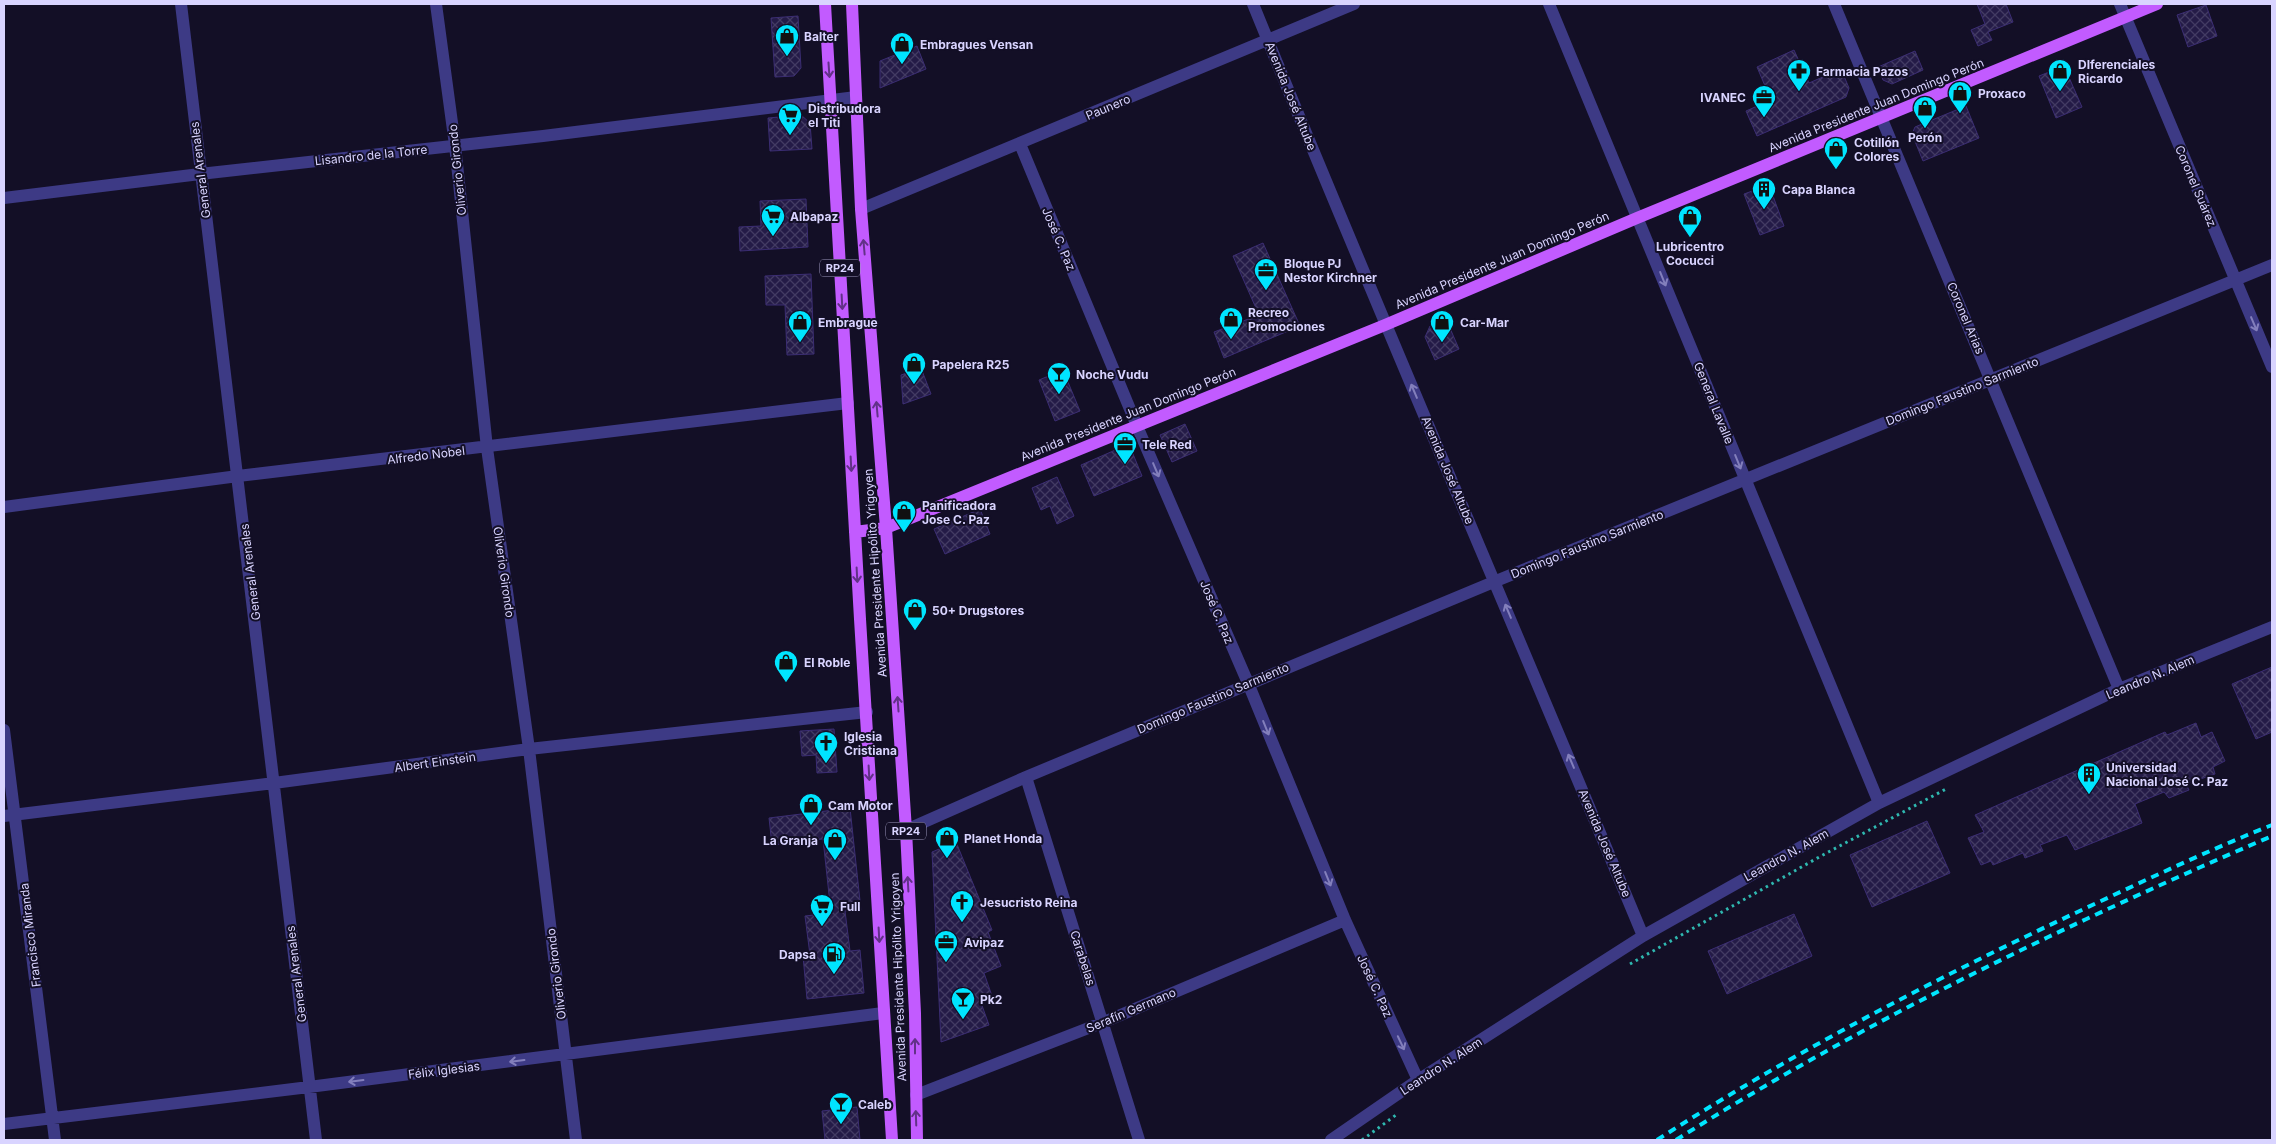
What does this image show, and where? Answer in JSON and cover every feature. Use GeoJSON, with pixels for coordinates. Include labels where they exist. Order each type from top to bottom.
{"type":"FeatureCollection","features":[{"type":"Feature","properties":{"kind":"main road","name":"Avenida Presidente Hipólito Yrigoyen"},"geometry":{"type":"LineString","coordinates":[[825,4],[854,532],[892,1140]]}},
{"type":"Feature","properties":{"kind":"main road","name":"Avenida Presidente Hipólito Yrigoyen"},"geometry":{"type":"LineString","coordinates":[[852,4],[861,209],[886,528],[906,830],[915,1013],[917,1140]]}},
{"type":"Feature","properties":{"kind":"main road","name":"Avenida Presidente Juan Domingo Perón"},"geometry":{"type":"LineString","coordinates":[[854,532],[886,528],[1385,325],[1637,218],[2157,4]]}},
{"type":"Feature","properties":{"kind":"street","name":"General Arenales"},"geometry":{"type":"LineString","coordinates":[[181,4],[316,1140]]}},
{"type":"Feature","properties":{"kind":"street","name":"Oliverio Girondo"},"geometry":{"type":"LineString","coordinates":[[436,4],[455,145],[487,448],[529,749],[576,1140]]}},
{"type":"Feature","properties":{"kind":"street","name":"Avenida José Altube"},"geometry":{"type":"LineString","coordinates":[[1253,4],[1385,325],[1496,581],[1643,936]]}},
{"type":"Feature","properties":{"kind":"street","name":"Paunero"},"geometry":{"type":"LineString","coordinates":[[861,209],[1354,4]]}},
{"type":"Feature","properties":{"kind":"street","name":"General Lavalle"},"geometry":{"type":"LineString","coordinates":[[1549,4],[1879,803]]}},
{"type":"Feature","properties":{"kind":"street","name":"Coronel Arias"},"geometry":{"type":"LineString","coordinates":[[1834,4],[2119,689]]}},
{"type":"Feature","properties":{"kind":"street","name":"Coronel Suárez"},"geometry":{"type":"LineString","coordinates":[[2120,4],[2272,368]]}},
{"type":"Feature","properties":{"kind":"street","name":"Lisandro de la Torre"},"geometry":{"type":"LineString","coordinates":[[4,198],[543,136],[856,97]]}},
{"type":"Feature","properties":{"kind":"street","name":"José C. Paz"},"geometry":{"type":"LineString","coordinates":[[1020,144],[1136,426],[1248,683],[1344,920],[1418,1080]]}},
{"type":"Feature","properties":{"kind":"street","name":"Domingo Faustino Sarmiento"},"geometry":{"type":"LineString","coordinates":[[906,830],[1248,683],[2272,265]]}},
{"type":"Feature","properties":{"kind":"street","name":"Alfredo Nobel"},"geometry":{"type":"LineString","coordinates":[[4,507],[238,476],[487,448],[848,403]]}},
{"type":"Feature","properties":{"kind":"street","name":"Leandro N. Alem"},"geometry":{"type":"LineString","coordinates":[[1331,1140],[1418,1080],[1643,936],[1879,803],[2119,689],[2272,627]]}},
{"type":"Feature","properties":{"kind":"street","name":"Albert Einstein"},"geometry":{"type":"LineString","coordinates":[[10,815],[274,784],[529,749],[866,712]]}},
{"type":"Feature","properties":{"kind":"street","name":"Francisco Miranda"},"geometry":{"type":"LineString","coordinates":[[4,730],[10,815],[55,1140]]}},
{"type":"Feature","properties":{"kind":"street","name":"Carabelas"},"geometry":{"type":"LineString","coordinates":[[1026,777],[1104,1022],[1139,1140]]}},
{"type":"Feature","properties":{"kind":"street","name":"Serafín Germano"},"geometry":{"type":"LineString","coordinates":[[916,1095],[1104,1022],[1344,920]]}},
{"type":"Feature","properties":{"kind":"street","name":"Félix Iglesias"},"geometry":{"type":"LineString","coordinates":[[4,1124],[566,1055],[883,1013]]}},
{"type":"Feature","properties":{"kind":"path"},"geometry":{"type":"LineString","coordinates":[[1623,968],[1821,856],[1949,788]]}},
{"type":"Feature","properties":{"kind":"path"},"geometry":{"type":"LineString","coordinates":[[1362,1140],[1402,1110]]}},
{"type":"Feature","properties":{"kind":"building"},"geometry":{"type":"Polygon","coordinates":[[[1977,4],[2006,4],[2013,22],[1988,32],[1992,40],[1978,46],[1971,30],[1985,24],[1977,4]]]}},
{"type":"Feature","properties":{"kind":"building"},"geometry":{"type":"Polygon","coordinates":[[[2206,5],[2217,36],[2188,47],[2177,15],[2206,5]]]}},
{"type":"Feature","properties":{"kind":"building"},"geometry":{"type":"Polygon","coordinates":[[[798,16],[801,68],[794,76],[775,77],[771,18],[798,16]]]}},
{"type":"Feature","properties":{"kind":"building","name":"Embragues Vensan"},"geometry":{"type":"Polygon","coordinates":[[[917,46],[926,69],[880,88],[880,61],[917,46]]]}},
{"type":"Feature","properties":{"kind":"building","name":"Farmacia Pazos"},"geometry":{"type":"Polygon","coordinates":[[[1794,50],[1809,83],[1841,69],[1849,88],[1846,97],[1757,136],[1746,111],[1771,100],[1757,67],[1794,50]]]}},
{"type":"Feature","properties":{"kind":"building"},"geometry":{"type":"Polygon","coordinates":[[[1915,51],[1923,70],[1892,84],[1883,80],[1878,67],[1915,51]]]}},
{"type":"Feature","properties":{"kind":"building","name":"DIferenciales Ricardo"},"geometry":{"type":"Polygon","coordinates":[[[2064,66],[2082,107],[2056,118],[2039,76],[2064,66]]]}},
{"type":"Feature","properties":{"kind":"building"},"geometry":{"type":"Polygon","coordinates":[[[1966,106],[1979,138],[1923,161],[1912,134],[1915,127],[1966,106]]]}},
{"type":"Feature","properties":{"kind":"building","name":"Distribudora el Titi"},"geometry":{"type":"Polygon","coordinates":[[[801,115],[810,123],[812,149],[770,151],[768,118],[801,115]]]}},
{"type":"Feature","properties":{"kind":"building","name":"Capa Blanca"},"geometry":{"type":"Polygon","coordinates":[[[1769,185],[1784,226],[1760,235],[1744,194],[1769,185]]]}},
{"type":"Feature","properties":{"kind":"building"},"geometry":{"type":"Polygon","coordinates":[[[806,199],[808,247],[740,251],[739,227],[761,226],[760,201],[806,199]]]}},
{"type":"Feature","properties":{"kind":"building","name":"Bloque PJ Nestor Kirchner"},"geometry":{"type":"Polygon","coordinates":[[[1263,243],[1300,326],[1224,358],[1214,332],[1259,315],[1233,256],[1263,243]]]}},
{"type":"Feature","properties":{"kind":"building"},"geometry":{"type":"Polygon","coordinates":[[[811,274],[814,354],[787,355],[785,305],[766,305],[765,276],[811,274]]]}},
{"type":"Feature","properties":{"kind":"building","name":"Car-Mar"},"geometry":{"type":"Polygon","coordinates":[[[1446,319],[1459,349],[1435,360],[1425,337],[1430,326],[1446,319]]]}},
{"type":"Feature","properties":{"kind":"building","name":"Papelera R25"},"geometry":{"type":"Polygon","coordinates":[[[921,368],[931,394],[903,404],[901,375],[921,368]]]}},
{"type":"Feature","properties":{"kind":"building","name":"Noche Vudu"},"geometry":{"type":"Polygon","coordinates":[[[1063,370],[1080,411],[1055,421],[1039,380],[1063,370]]]}},
{"type":"Feature","properties":{"kind":"building"},"geometry":{"type":"Polygon","coordinates":[[[1185,424],[1197,451],[1172,462],[1160,435],[1185,424]]]}},
{"type":"Feature","properties":{"kind":"building"},"geometry":{"type":"Polygon","coordinates":[[[1120,448],[1133,454],[1142,476],[1094,496],[1081,465],[1120,448]]]}},
{"type":"Feature","properties":{"kind":"building"},"geometry":{"type":"Polygon","coordinates":[[[1057,477],[1074,516],[1057,524],[1050,506],[1041,510],[1032,488],[1057,477]]]}},
{"type":"Feature","properties":{"kind":"building"},"geometry":{"type":"Polygon","coordinates":[[[980,509],[990,534],[945,554],[934,529],[980,509]]]}},
{"type":"Feature","properties":{"kind":"building"},"geometry":{"type":"Polygon","coordinates":[[[2272,667],[2272,732],[2256,739],[2232,684],[2272,667]]]}},
{"type":"Feature","properties":{"kind":"building","name":"Universidad Nacional José C. Paz"},"geometry":{"type":"Polygon","coordinates":[[[2196,723],[2201,737],[2212,732],[2225,761],[2213,767],[2215,774],[2186,784],[2189,790],[2169,798],[2164,792],[2135,804],[2142,823],[2075,850],[2067,835],[2040,845],[2043,851],[2025,858],[2023,853],[1993,865],[1991,861],[1981,865],[1968,838],[1984,832],[1975,815],[2165,732],[2167,735],[2196,723]]]}},
{"type":"Feature","properties":{"kind":"building"},"geometry":{"type":"Polygon","coordinates":[[[834,729],[837,772],[817,773],[816,755],[802,756],[800,731],[834,729]]]}},
{"type":"Feature","properties":{"kind":"building"},"geometry":{"type":"Polygon","coordinates":[[[850,808],[861,910],[845,911],[850,951],[860,950],[864,993],[807,999],[803,956],[810,955],[805,916],[831,913],[823,839],[772,845],[769,818],[850,808]]]}},
{"type":"Feature","properties":{"kind":"building"},"geometry":{"type":"Polygon","coordinates":[[[1927,821],[1950,873],[1872,907],[1850,855],[1927,821]]]}},
{"type":"Feature","properties":{"kind":"building"},"geometry":{"type":"Polygon","coordinates":[[[956,842],[992,930],[988,932],[1001,966],[984,973],[992,996],[980,1000],[989,1025],[941,1042],[932,852],[956,842]]]}},
{"type":"Feature","properties":{"kind":"building"},"geometry":{"type":"Polygon","coordinates":[[[1794,914],[1812,956],[1727,994],[1708,951],[1794,914]]]}},
{"type":"Feature","properties":{"kind":"building","name":"Caleb"},"geometry":{"type":"Polygon","coordinates":[[[857,1107],[860,1140],[825,1140],[822,1111],[857,1107]]]}},
{"type":"Feature","properties":{"kind":"railway"},"geometry":{"type":"LineString","coordinates":[[1657,1140],[1761,1076],[1921,989],[2132,886],[2272,825]]}},
{"type":"Feature","properties":{"kind":"railway"},"geometry":{"type":"LineString","coordinates":[[1676,1140],[1747,1096],[1968,976],[2043,939],[2272,836]]}},
{"type":"Feature","properties":{"kind":"place","name":"Balter"},"geometry":{"type":"Point","coordinates":[787,57]}},
{"type":"Feature","properties":{"kind":"place","name":"Embragues Vensan"},"geometry":{"type":"Point","coordinates":[902,65]}},
{"type":"Feature","properties":{"kind":"place","name":"Farmacia Pazos"},"geometry":{"type":"Point","coordinates":[1799,92]}},
{"type":"Feature","properties":{"kind":"place","name":"DIferenciales Ricardo"},"geometry":{"type":"Point","coordinates":[2060,92]}},
{"type":"Feature","properties":{"kind":"place","name":"Proxaco"},"geometry":{"type":"Point","coordinates":[1960,114]}},
{"type":"Feature","properties":{"kind":"place","name":"IVANEC"},"geometry":{"type":"Point","coordinates":[1764,118]}},
{"type":"Feature","properties":{"kind":"place","name":"Perón"},"geometry":{"type":"Point","coordinates":[1925,129]}},
{"type":"Feature","properties":{"kind":"place","name":"Distribudora el Titi"},"geometry":{"type":"Point","coordinates":[790,136]}},
{"type":"Feature","properties":{"kind":"place","name":"Cotillón Colores"},"geometry":{"type":"Point","coordinates":[1836,170]}},
{"type":"Feature","properties":{"kind":"place","name":"Capa Blanca"},"geometry":{"type":"Point","coordinates":[1764,210]}},
{"type":"Feature","properties":{"kind":"place","name":"Albapaz"},"geometry":{"type":"Point","coordinates":[773,237]}},
{"type":"Feature","properties":{"kind":"place","name":"Lubricentro Cocucci"},"geometry":{"type":"Point","coordinates":[1690,238]}},
{"type":"Feature","properties":{"kind":"place","name":"Bloque PJ Nestor Kirchner"},"geometry":{"type":"Point","coordinates":[1266,291]}},
{"type":"Feature","properties":{"kind":"place","name":"Recreo Promociones"},"geometry":{"type":"Point","coordinates":[1231,340]}},
{"type":"Feature","properties":{"kind":"place","name":"Embrague"},"geometry":{"type":"Point","coordinates":[800,343]}},
{"type":"Feature","properties":{"kind":"place","name":"Car-Mar"},"geometry":{"type":"Point","coordinates":[1442,343]}},
{"type":"Feature","properties":{"kind":"place","name":"Papelera R25"},"geometry":{"type":"Point","coordinates":[914,385]}},
{"type":"Feature","properties":{"kind":"place","name":"Noche Vudu"},"geometry":{"type":"Point","coordinates":[1059,395]}},
{"type":"Feature","properties":{"kind":"place","name":"Tele Red"},"geometry":{"type":"Point","coordinates":[1125,465]}},
{"type":"Feature","properties":{"kind":"place","name":"Panificadora Jose C. Paz"},"geometry":{"type":"Point","coordinates":[904,533]}},
{"type":"Feature","properties":{"kind":"place","name":"50+ Drugstores"},"geometry":{"type":"Point","coordinates":[915,631]}},
{"type":"Feature","properties":{"kind":"place","name":"El Roble"},"geometry":{"type":"Point","coordinates":[786,683]}},
{"type":"Feature","properties":{"kind":"place","name":"Iglesia Cristiana"},"geometry":{"type":"Point","coordinates":[826,764]}},
{"type":"Feature","properties":{"kind":"place","name":"Universidad Nacional José C. Paz"},"geometry":{"type":"Point","coordinates":[2089,795]}},
{"type":"Feature","properties":{"kind":"place","name":"Cam Motor"},"geometry":{"type":"Point","coordinates":[811,826]}},
{"type":"Feature","properties":{"kind":"place","name":"Planet Honda"},"geometry":{"type":"Point","coordinates":[947,859]}},
{"type":"Feature","properties":{"kind":"place","name":"La Granja"},"geometry":{"type":"Point","coordinates":[835,861]}},
{"type":"Feature","properties":{"kind":"place","name":"Jesucristo Reina"},"geometry":{"type":"Point","coordinates":[962,923]}},
{"type":"Feature","properties":{"kind":"place","name":"Full"},"geometry":{"type":"Point","coordinates":[822,927]}},
{"type":"Feature","properties":{"kind":"place","name":"Avipaz"},"geometry":{"type":"Point","coordinates":[946,963]}},
{"type":"Feature","properties":{"kind":"place","name":"Dapsa"},"geometry":{"type":"Point","coordinates":[834,975]}},
{"type":"Feature","properties":{"kind":"place","name":"Pk2"},"geometry":{"type":"Point","coordinates":[963,1020]}},
{"type":"Feature","properties":{"kind":"place","name":"Caleb"},"geometry":{"type":"Point","coordinates":[841,1125]}}]}
